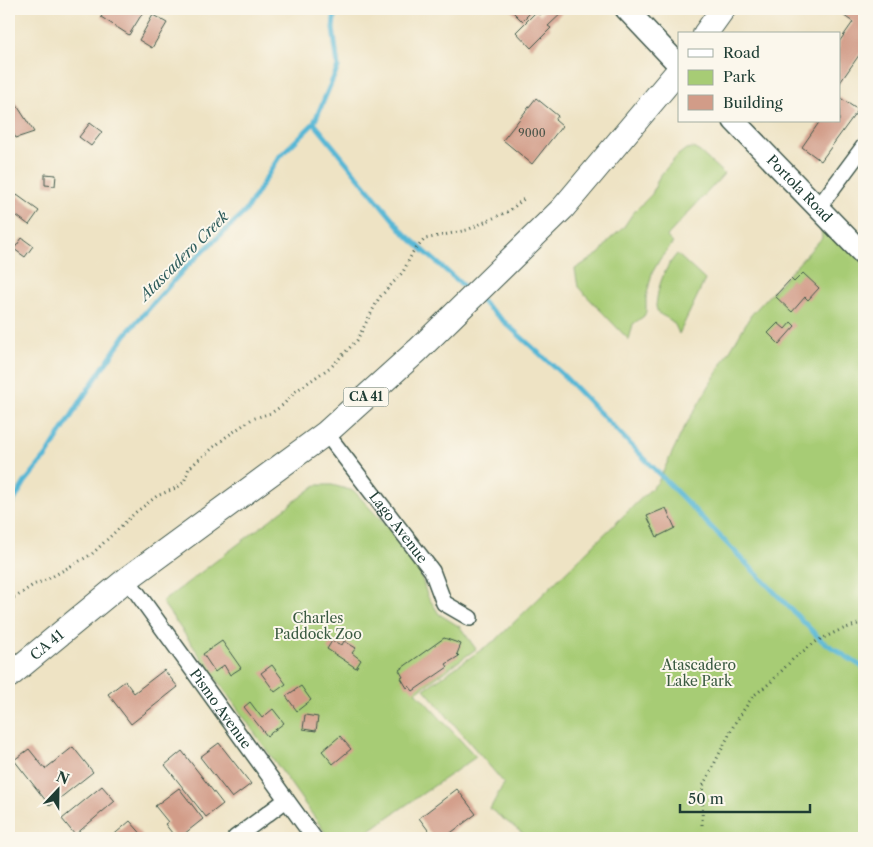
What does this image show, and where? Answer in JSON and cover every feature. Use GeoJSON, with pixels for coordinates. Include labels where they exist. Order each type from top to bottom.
{"type":"FeatureCollection","features":[{"type":"Feature","properties":{"kind":"main road"},"geometry":{"type":"LineString","coordinates":[[706,32],[723,9]]}},
{"type":"Feature","properties":{"kind":"main road","name":"CA 41"},"geometry":{"type":"LineString","coordinates":[[9,676],[127,579],[326,433],[418,350],[563,208],[678,71]]}},
{"type":"Feature","properties":{"kind":"street"},"geometry":{"type":"LineString","coordinates":[[626,9],[678,64]]}},
{"type":"Feature","properties":{"kind":"street","name":"Portola Road"},"geometry":{"type":"LineString","coordinates":[[735,122],[864,255]]}},
{"type":"Feature","properties":{"kind":"street"},"geometry":{"type":"LineString","coordinates":[[818,208],[864,146]]}},
{"type":"Feature","properties":{"kind":"street","name":"Lago Avenue"},"geometry":{"type":"LineString","coordinates":[[326,433],[432,571],[444,603],[470,618]]}},
{"type":"Feature","properties":{"kind":"street","name":"Pismo Avenue"},"geometry":{"type":"LineString","coordinates":[[127,579],[314,838]]}},
{"type":"Feature","properties":{"kind":"street"},"geometry":{"type":"LineString","coordinates":[[235,838],[286,800]]}},
{"type":"Feature","properties":{"kind":"path"},"geometry":{"type":"LineString","coordinates":[[9,598],[16,597],[92,554],[136,512],[158,496],[178,487],[184,482],[190,468],[226,436],[252,419],[271,413],[283,405],[296,391],[332,366],[357,340],[379,298],[403,272],[413,252],[426,238],[475,226],[509,211],[525,198]]}},
{"type":"Feature","properties":{"kind":"path"},"geometry":{"type":"LineString","coordinates":[[702,825],[704,786],[735,723],[753,696],[770,683],[794,658],[817,641],[840,630],[864,622]]}},
{"type":"Feature","properties":{"kind":"green space"},"geometry":{"type":"Polygon","coordinates":[[[693,148],[724,174],[668,235],[667,237],[673,243],[652,273],[646,298],[646,312],[644,316],[633,324],[629,340],[578,287],[575,269],[600,253],[610,239],[623,228],[633,213],[652,194],[659,177],[677,156],[686,149],[693,148]]]}},
{"type":"Feature","properties":{"kind":"green space","name":"Atascadero Lake Park"},"geometry":{"type":"Polygon","coordinates":[[[818,208],[864,254],[864,838],[529,838],[490,809],[504,783],[424,689],[497,639],[658,482],[683,430],[751,315],[822,238],[818,208]]]}},
{"type":"Feature","properties":{"kind":"green space"},"geometry":{"type":"Polygon","coordinates":[[[677,254],[705,280],[679,334],[676,326],[668,318],[659,314],[656,306],[662,278],[677,254]]]}},
{"type":"Feature","properties":{"kind":"green space","name":"Charles Paddock Zoo"},"geometry":{"type":"Polygon","coordinates":[[[316,485],[332,485],[354,491],[407,548],[417,563],[427,595],[439,614],[460,627],[476,649],[416,692],[476,757],[358,838],[329,838],[162,602],[316,485]]]}},
{"type":"Feature","properties":{"kind":"building"},"geometry":{"type":"Polygon","coordinates":[[[107,9],[145,9],[129,35],[101,17],[107,9]]]}},
{"type":"Feature","properties":{"kind":"building"},"geometry":{"type":"Polygon","coordinates":[[[510,9],[534,9],[522,21],[510,9]]]}},
{"type":"Feature","properties":{"kind":"building"},"geometry":{"type":"Polygon","coordinates":[[[546,9],[566,9],[548,26],[551,28],[531,48],[516,32],[536,12],[540,15],[546,9]]]}},
{"type":"Feature","properties":{"kind":"building"},"geometry":{"type":"Polygon","coordinates":[[[834,9],[858,9],[864,13],[864,48],[840,83],[840,41],[853,22],[834,9]]]}},
{"type":"Feature","properties":{"kind":"building"},"geometry":{"type":"Polygon","coordinates":[[[153,15],[167,23],[152,48],[139,40],[153,15]]]}},
{"type":"Feature","properties":{"kind":"building"},"geometry":{"type":"Polygon","coordinates":[[[9,93],[34,132],[16,138],[9,127],[9,93]]]}},
{"type":"Feature","properties":{"kind":"building"},"geometry":{"type":"Polygon","coordinates":[[[536,98],[558,116],[555,120],[562,126],[532,164],[503,140],[536,98]]]}},
{"type":"Feature","properties":{"kind":"building"},"geometry":{"type":"Polygon","coordinates":[[[840,98],[858,110],[821,161],[802,147],[819,122],[840,122],[840,98]]]}},
{"type":"Feature","properties":{"kind":"building"},"geometry":{"type":"Polygon","coordinates":[[[90,123],[102,132],[91,146],[79,137],[90,123]]]}},
{"type":"Feature","properties":{"kind":"building"},"geometry":{"type":"Polygon","coordinates":[[[45,174],[56,175],[55,186],[45,185],[45,174]]]}},
{"type":"Feature","properties":{"kind":"building"},"geometry":{"type":"Polygon","coordinates":[[[17,195],[39,211],[29,225],[9,210],[17,195]]]}},
{"type":"Feature","properties":{"kind":"building"},"geometry":{"type":"Polygon","coordinates":[[[22,238],[33,246],[25,257],[14,249],[22,238]]]}},
{"type":"Feature","properties":{"kind":"building"},"geometry":{"type":"Polygon","coordinates":[[[803,273],[819,288],[808,300],[805,297],[792,312],[775,296],[791,279],[794,282],[803,273]]]}},
{"type":"Feature","properties":{"kind":"building"},"geometry":{"type":"Polygon","coordinates":[[[791,322],[795,326],[779,344],[768,333],[778,323],[785,329],[791,322]]]}},
{"type":"Feature","properties":{"kind":"building"},"geometry":{"type":"Polygon","coordinates":[[[666,508],[675,528],[657,537],[647,516],[666,508]]]}},
{"type":"Feature","properties":{"kind":"building"},"geometry":{"type":"Polygon","coordinates":[[[444,638],[461,644],[457,654],[459,656],[446,664],[448,667],[413,691],[409,686],[407,688],[399,670],[444,638]]]}},
{"type":"Feature","properties":{"kind":"building"},"geometry":{"type":"Polygon","coordinates":[[[222,641],[241,668],[230,675],[224,665],[215,672],[203,654],[222,641]]]}},
{"type":"Feature","properties":{"kind":"building"},"geometry":{"type":"Polygon","coordinates":[[[332,641],[342,645],[344,641],[356,648],[352,653],[361,660],[356,668],[327,649],[332,641]]]}},
{"type":"Feature","properties":{"kind":"building"},"geometry":{"type":"Polygon","coordinates":[[[272,665],[286,684],[275,692],[261,673],[272,665]]]}},
{"type":"Feature","properties":{"kind":"building"},"geometry":{"type":"Polygon","coordinates":[[[164,670],[178,687],[131,724],[108,694],[125,681],[134,693],[164,670]]]}},
{"type":"Feature","properties":{"kind":"building"},"geometry":{"type":"Polygon","coordinates":[[[301,686],[311,700],[297,711],[286,696],[301,686]]]}},
{"type":"Feature","properties":{"kind":"building"},"geometry":{"type":"Polygon","coordinates":[[[250,702],[262,718],[273,709],[284,723],[267,736],[244,707],[250,702]]]}},
{"type":"Feature","properties":{"kind":"building"},"geometry":{"type":"Polygon","coordinates":[[[305,715],[318,717],[316,731],[303,729],[305,715]]]}},
{"type":"Feature","properties":{"kind":"building"},"geometry":{"type":"Polygon","coordinates":[[[340,736],[351,749],[333,764],[322,751],[340,736]]]}},
{"type":"Feature","properties":{"kind":"building"},"geometry":{"type":"Polygon","coordinates":[[[219,743],[251,784],[232,798],[200,757],[219,743]]]}},
{"type":"Feature","properties":{"kind":"building"},"geometry":{"type":"Polygon","coordinates":[[[73,747],[93,772],[50,806],[14,760],[29,749],[45,769],[73,747]]]}},
{"type":"Feature","properties":{"kind":"building"},"geometry":{"type":"Polygon","coordinates":[[[182,751],[223,804],[206,817],[165,765],[182,751]]]}},
{"type":"Feature","properties":{"kind":"building"},"geometry":{"type":"Polygon","coordinates":[[[102,786],[115,801],[75,835],[62,819],[102,786]]]}},
{"type":"Feature","properties":{"kind":"building"},"geometry":{"type":"Polygon","coordinates":[[[179,788],[203,819],[179,838],[176,838],[165,824],[168,822],[155,806],[179,788]]]}},
{"type":"Feature","properties":{"kind":"building"},"geometry":{"type":"Polygon","coordinates":[[[457,789],[476,814],[444,838],[434,838],[419,818],[457,789]]]}},
{"type":"Feature","properties":{"kind":"building"},"geometry":{"type":"Polygon","coordinates":[[[130,821],[145,838],[110,838],[130,821]]]}},
{"type":"Feature","properties":{"kind":"waterway","name":"Atascadero Creek"},"geometry":{"type":"LineString","coordinates":[[9,509],[25,482],[47,455],[125,335],[185,268],[245,212],[279,157],[314,123],[338,67],[333,28],[335,9]]}},
{"type":"Feature","properties":{"kind":"waterway"},"geometry":{"type":"LineString","coordinates":[[314,123],[405,234],[468,290]]}},
{"type":"Feature","properties":{"kind":"waterway"},"geometry":{"type":"LineString","coordinates":[[479,299],[562,374],[822,641],[864,668]]}}]}
